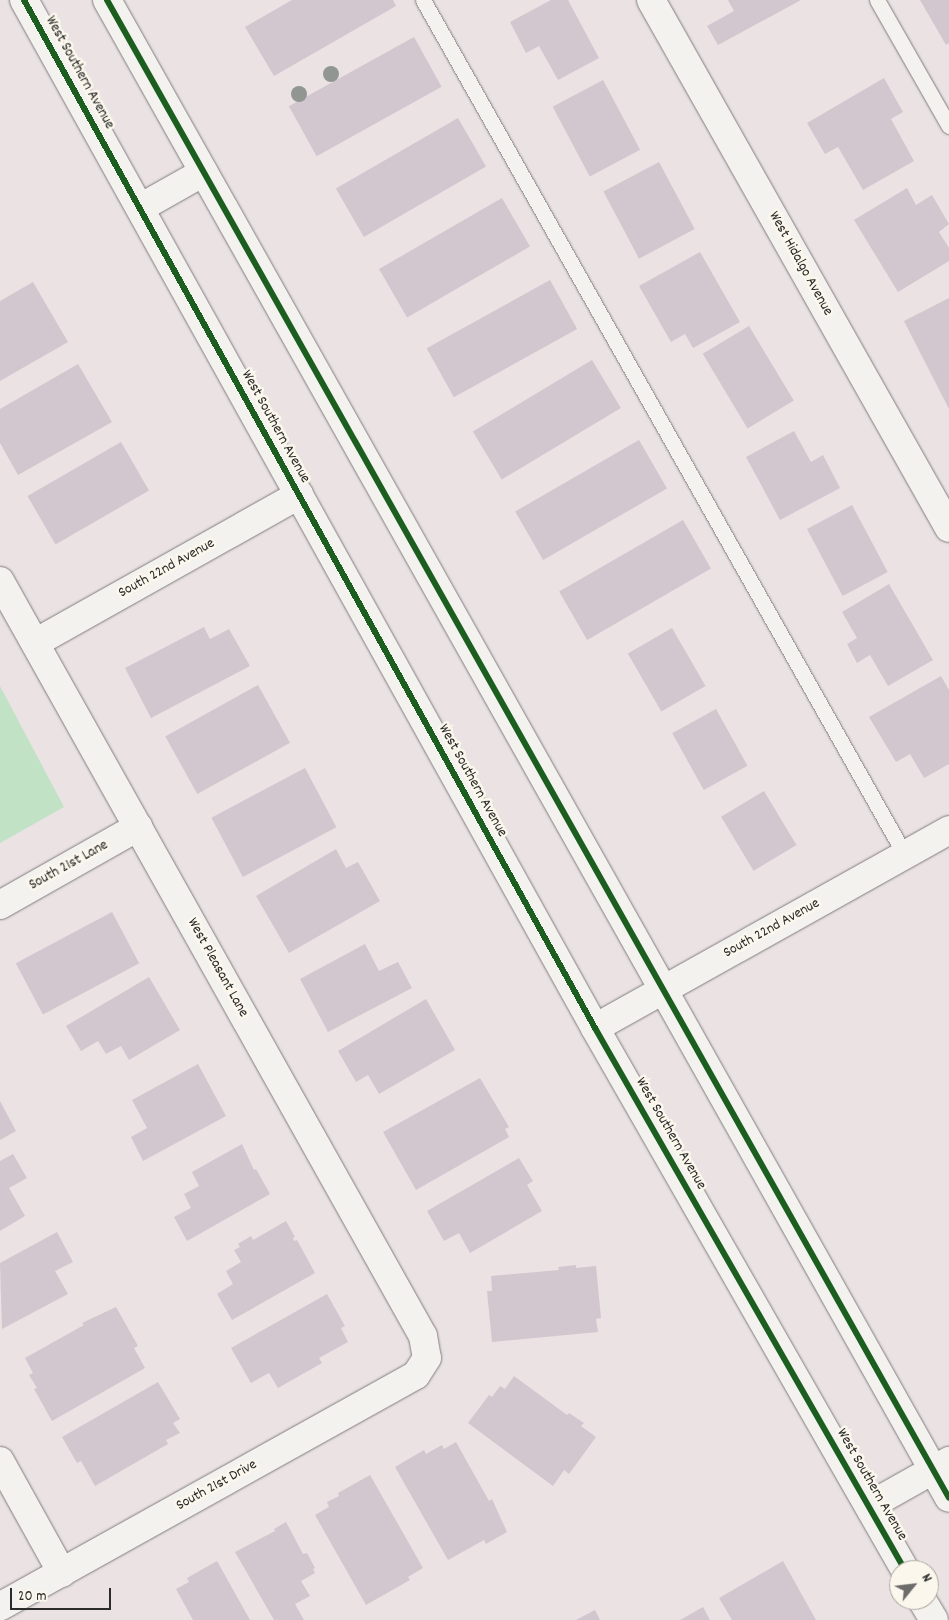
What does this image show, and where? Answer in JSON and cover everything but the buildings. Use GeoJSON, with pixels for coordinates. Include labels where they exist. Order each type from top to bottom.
{"type":"FeatureCollection","features":[{"type":"Feature","properties":{"kind":"street","name":"West Southern Avenue"},"geometry":{"type":"LineString","coordinates":[[24,0],[595,1028],[899,1560]]}},
{"type":"Feature","properties":{"kind":"street"},"geometry":{"type":"LineString","coordinates":[[107,0],[664,990],[941,1465],[949,1498]]}},
{"type":"Feature","properties":{"kind":"street","name":"West Hidalgo Avenue"},"geometry":{"type":"LineString","coordinates":[[651,0],[946,518]]}},
{"type":"Feature","properties":{"kind":"street"},"geometry":{"type":"LineString","coordinates":[[140,208],[204,172]]}},
{"type":"Feature","properties":{"kind":"street","name":"South 22nd Avenue"},"geometry":{"type":"LineString","coordinates":[[34,643],[299,495]]}},
{"type":"Feature","properties":{"kind":"street","name":"West Pleasant Lane"},"geometry":{"type":"LineString","coordinates":[[0,581],[423,1336],[426,1358]]}},
{"type":"Feature","properties":{"kind":"street","name":"South 21st Lane"},"geometry":{"type":"LineString","coordinates":[[0,905],[138,827]]}},
{"type":"Feature","properties":{"kind":"street","name":"South 22nd Avenue"},"geometry":{"type":"LineString","coordinates":[[595,1028],[949,830]]}},
{"type":"Feature","properties":{"kind":"street","name":"South 21st Drive"},"geometry":{"type":"LineString","coordinates":[[0,1607],[416,1375],[426,1358]]}},
{"type":"Feature","properties":{"kind":"street"},"geometry":{"type":"LineString","coordinates":[[0,1461],[62,1573]]}},
{"type":"Feature","properties":{"kind":"street"},"geometry":{"type":"LineString","coordinates":[[869,1506],[941,1465]]}},
{"type":"Feature","properties":{"kind":"lane"},"geometry":{"type":"LineString","coordinates":[[423,0],[905,855]]}},
{"type":"Feature","properties":{"kind":"lane"},"geometry":{"type":"LineString","coordinates":[[877,0],[949,126]]}},
{"type":"Feature","properties":{"kind":"green space"},"geometry":{"type":"Polygon","coordinates":[[[0,686],[64,807],[0,843],[0,686]]]}},
{"type":"Feature","properties":{"kind":"cycle path"},"geometry":{"type":"LineString","coordinates":[[24,0],[595,1028],[899,1560]]}},
{"type":"Feature","properties":{"kind":"cycle path"},"geometry":{"type":"LineString","coordinates":[[107,0],[949,1498]]}}]}
